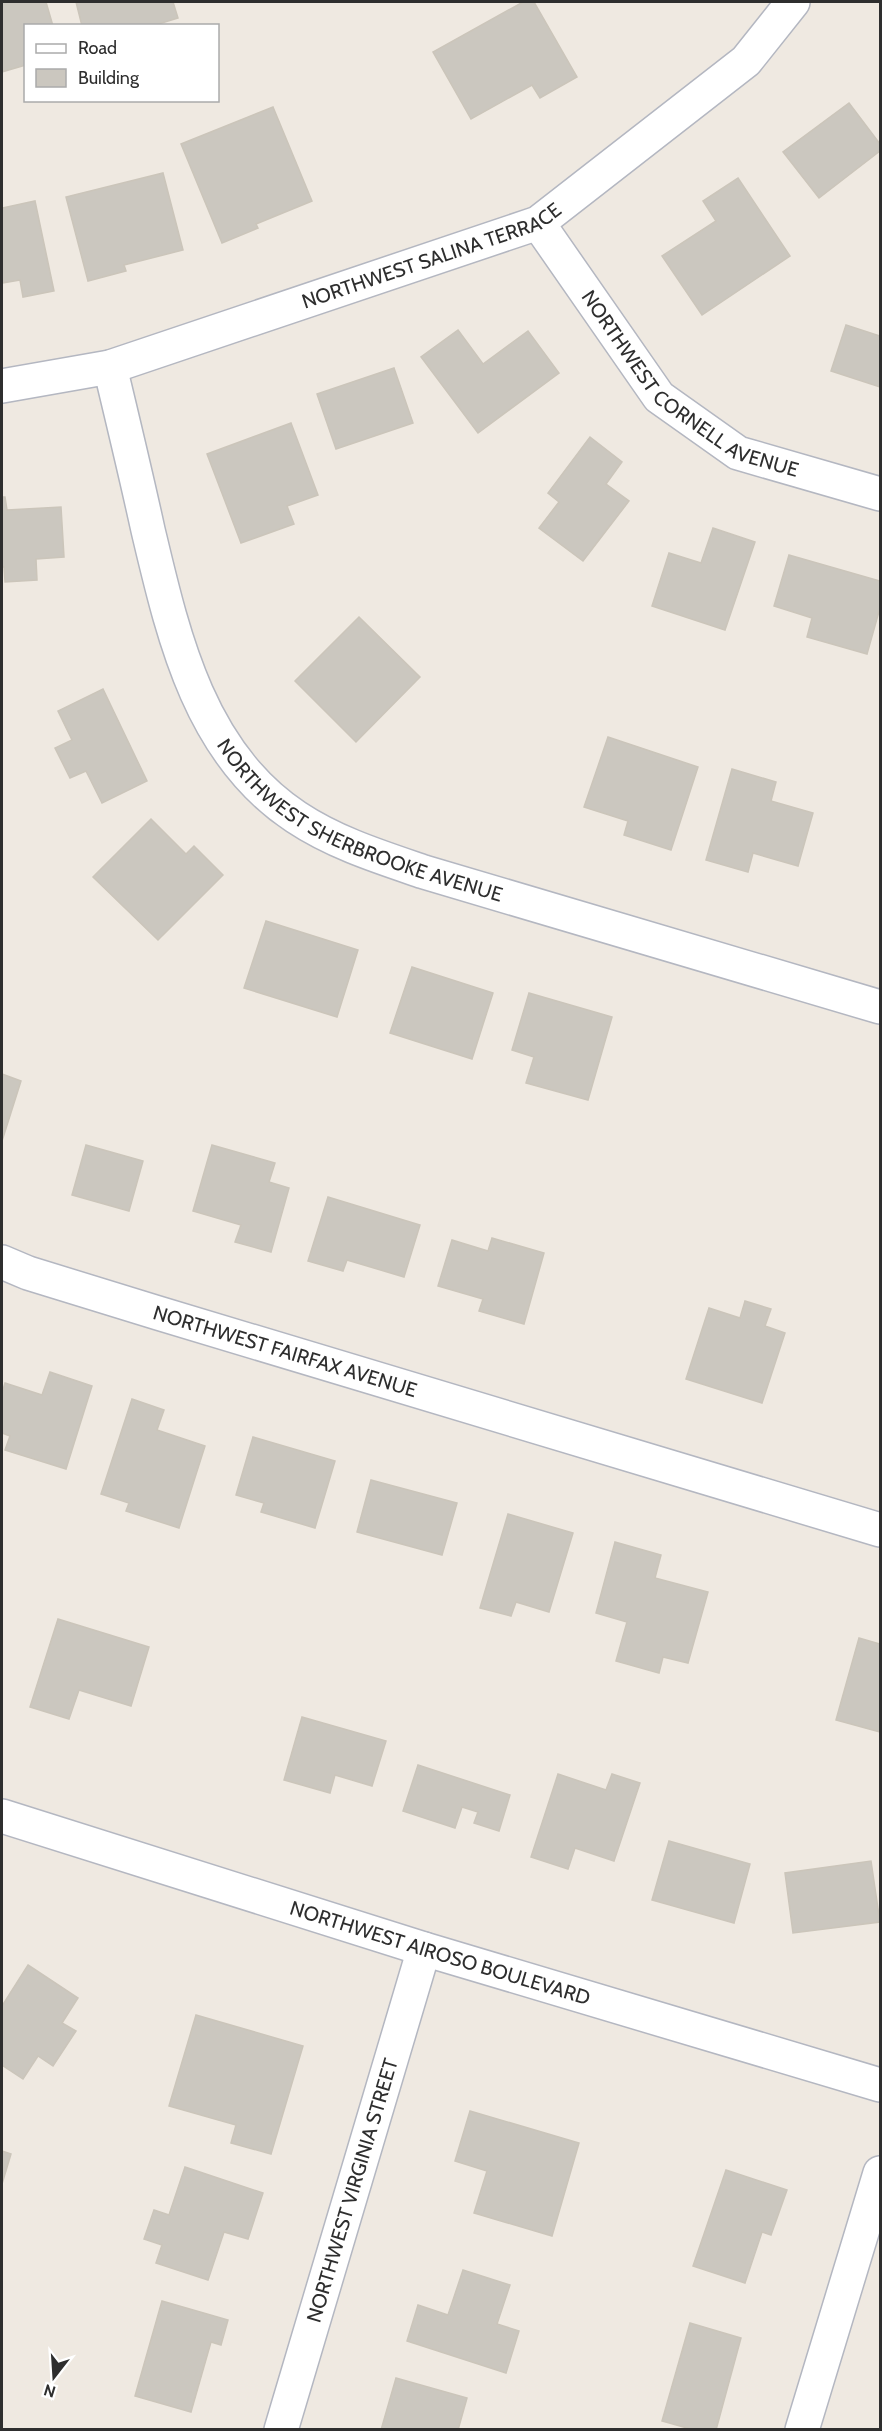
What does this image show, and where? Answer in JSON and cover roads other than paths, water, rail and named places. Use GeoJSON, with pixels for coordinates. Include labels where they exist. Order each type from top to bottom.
{"type":"FeatureCollection","features":[{"type":"Feature","properties":{"kind":"street","name":"NORTHWEST SALINA TERRACE"},"geometry":{"type":"LineString","coordinates":[[2,386],[110,367],[538,223],[746,61],[794,2]]}},
{"type":"Feature","properties":{"kind":"street","name":"NORTHWEST CORNELL AVENUE"},"geometry":{"type":"LineString","coordinates":[[538,223],[658,397],[738,453],[880,494]]}},
{"type":"Feature","properties":{"kind":"street","name":"NORTHWEST SHERBROOKE AVENUE"},"geometry":{"type":"LineString","coordinates":[[110,367],[178,647],[199,699],[218,733],[262,790],[295,817],[330,837],[371,854],[436,876],[880,1007]]}},
{"type":"Feature","properties":{"kind":"street","name":"NORTHWEST FAIRFAX AVENUE"},"geometry":{"type":"LineString","coordinates":[[2,1262],[28,1273],[158,1313],[880,1530]]}},
{"type":"Feature","properties":{"kind":"street","name":"NORTHWEST AIROSO BOULEVARD"},"geometry":{"type":"LineString","coordinates":[[2,1816],[424,1949],[880,2085]]}},
{"type":"Feature","properties":{"kind":"street","name":"NORTHWEST VIRGINIA STREET"},"geometry":{"type":"LineString","coordinates":[[281,2430],[424,1949]]}},
{"type":"Feature","properties":{"kind":"street"},"geometry":{"type":"LineString","coordinates":[[802,2430],[880,2173]]}}]}
